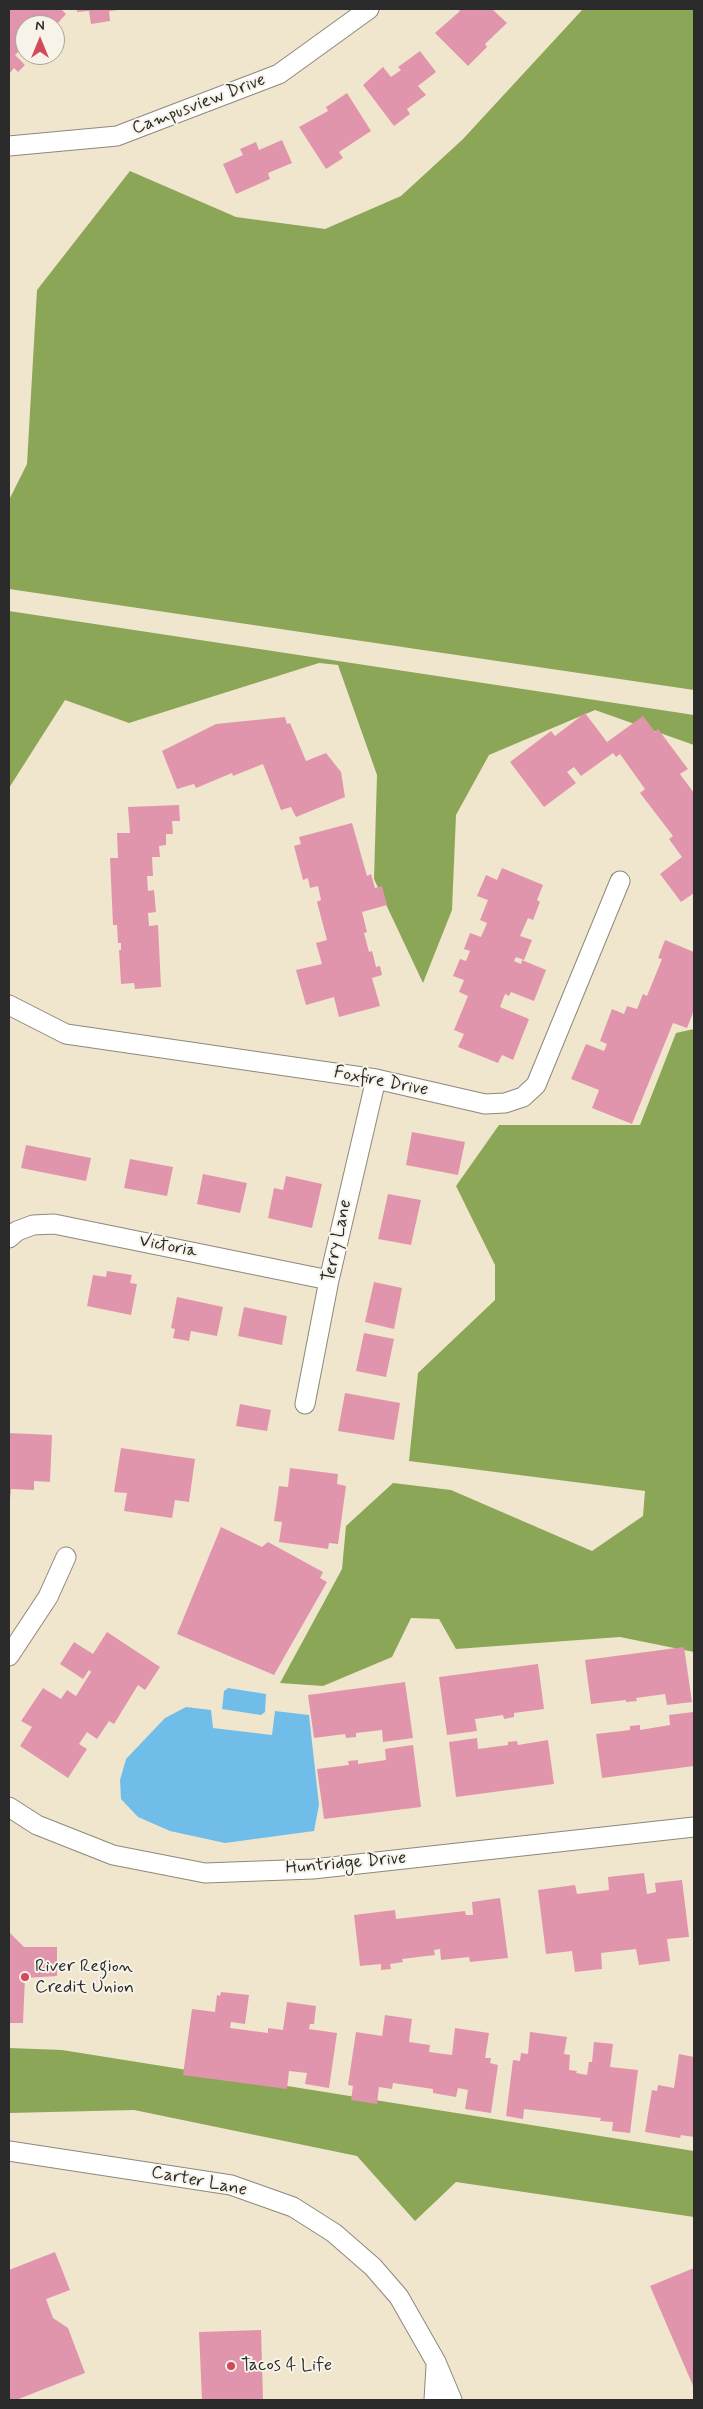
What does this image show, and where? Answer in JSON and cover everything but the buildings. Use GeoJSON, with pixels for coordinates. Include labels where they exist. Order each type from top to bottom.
{"type":"FeatureCollection","features":[{"type":"Feature","properties":{"kind":"street","name":"Campusview Drive"},"geometry":{"type":"LineString","coordinates":[[9,146],[117,136],[144,126],[279,74],[369,9]]}},
{"type":"Feature","properties":{"kind":"street","name":"Foxfire Drive"},"geometry":{"type":"LineString","coordinates":[[9,1005],[66,1034],[376,1079],[485,1104],[505,1103],[523,1097],[536,1085],[620,881]]}},
{"type":"Feature","properties":{"kind":"street","name":"Terry Lane"},"geometry":{"type":"LineString","coordinates":[[305,1404],[329,1280],[376,1079]]}},
{"type":"Feature","properties":{"kind":"street","name":"Victoria"},"geometry":{"type":"LineString","coordinates":[[9,1238],[17,1231],[33,1225],[54,1224],[329,1280]]}},
{"type":"Feature","properties":{"kind":"street"},"geometry":{"type":"LineString","coordinates":[[9,1656],[48,1597],[66,1557]]}},
{"type":"Feature","properties":{"kind":"street","name":"Huntridge Drive"},"geometry":{"type":"LineString","coordinates":[[9,1806],[37,1825],[113,1855],[205,1873],[313,1869],[694,1826]]}},
{"type":"Feature","properties":{"kind":"street","name":"Carter Lane"},"geometry":{"type":"LineString","coordinates":[[9,2151],[231,2185],[293,2207],[334,2233],[373,2267],[399,2297],[436,2362],[452,2400]]}},
{"type":"Feature","properties":{"kind":"street"},"geometry":{"type":"LineString","coordinates":[[434,2400],[436,2362]]}},
{"type":"Feature","properties":{"kind":"green space"},"geometry":{"type":"Polygon","coordinates":[[[583,9],[694,9],[694,690],[9,589],[9,500],[27,464],[37,290],[130,171],[236,217],[325,229],[401,196],[463,139],[583,9]]]}},
{"type":"Feature","properties":{"kind":"green space"},"geometry":{"type":"Polygon","coordinates":[[[9,611],[694,715],[694,745],[595,710],[489,755],[456,815],[452,910],[423,983],[374,879],[377,775],[338,665],[319,663],[129,723],[65,700],[9,788],[9,611]]]}},
{"type":"Feature","properties":{"kind":"green space"},"geometry":{"type":"Polygon","coordinates":[[[694,1029],[694,1652],[620,1637],[456,1649],[439,1619],[411,1618],[392,1657],[323,1686],[280,1683],[342,1569],[346,1526],[393,1483],[451,1490],[592,1551],[643,1516],[645,1491],[409,1461],[418,1373],[495,1300],[495,1265],[456,1186],[499,1125],[640,1125],[676,1033],[694,1029]]]}},
{"type":"Feature","properties":{"kind":"green space"},"geometry":{"type":"Polygon","coordinates":[[[9,2048],[62,2050],[694,2151],[694,2217],[456,2182],[415,2221],[357,2156],[134,2110],[9,2113],[9,2048]]]}},
{"type":"Feature","properties":{"kind":"water"},"geometry":{"type":"Polygon","coordinates":[[[228,1688],[266,1694],[265,1712],[261,1715],[222,1709],[224,1691],[228,1688]]]}},
{"type":"Feature","properties":{"kind":"water"},"geometry":{"type":"Polygon","coordinates":[[[186,1707],[211,1710],[213,1728],[272,1735],[275,1711],[309,1715],[319,1805],[314,1831],[225,1843],[170,1831],[138,1817],[121,1799],[120,1780],[126,1759],[165,1718],[186,1707]]]}},
{"type":"Feature","properties":{"kind":"place","name":"River Region Credit Union"},"geometry":{"type":"Point","coordinates":[25,1977]}},
{"type":"Feature","properties":{"kind":"place","name":"Tacos 4 Life"},"geometry":{"type":"Point","coordinates":[231,2366]}}]}
